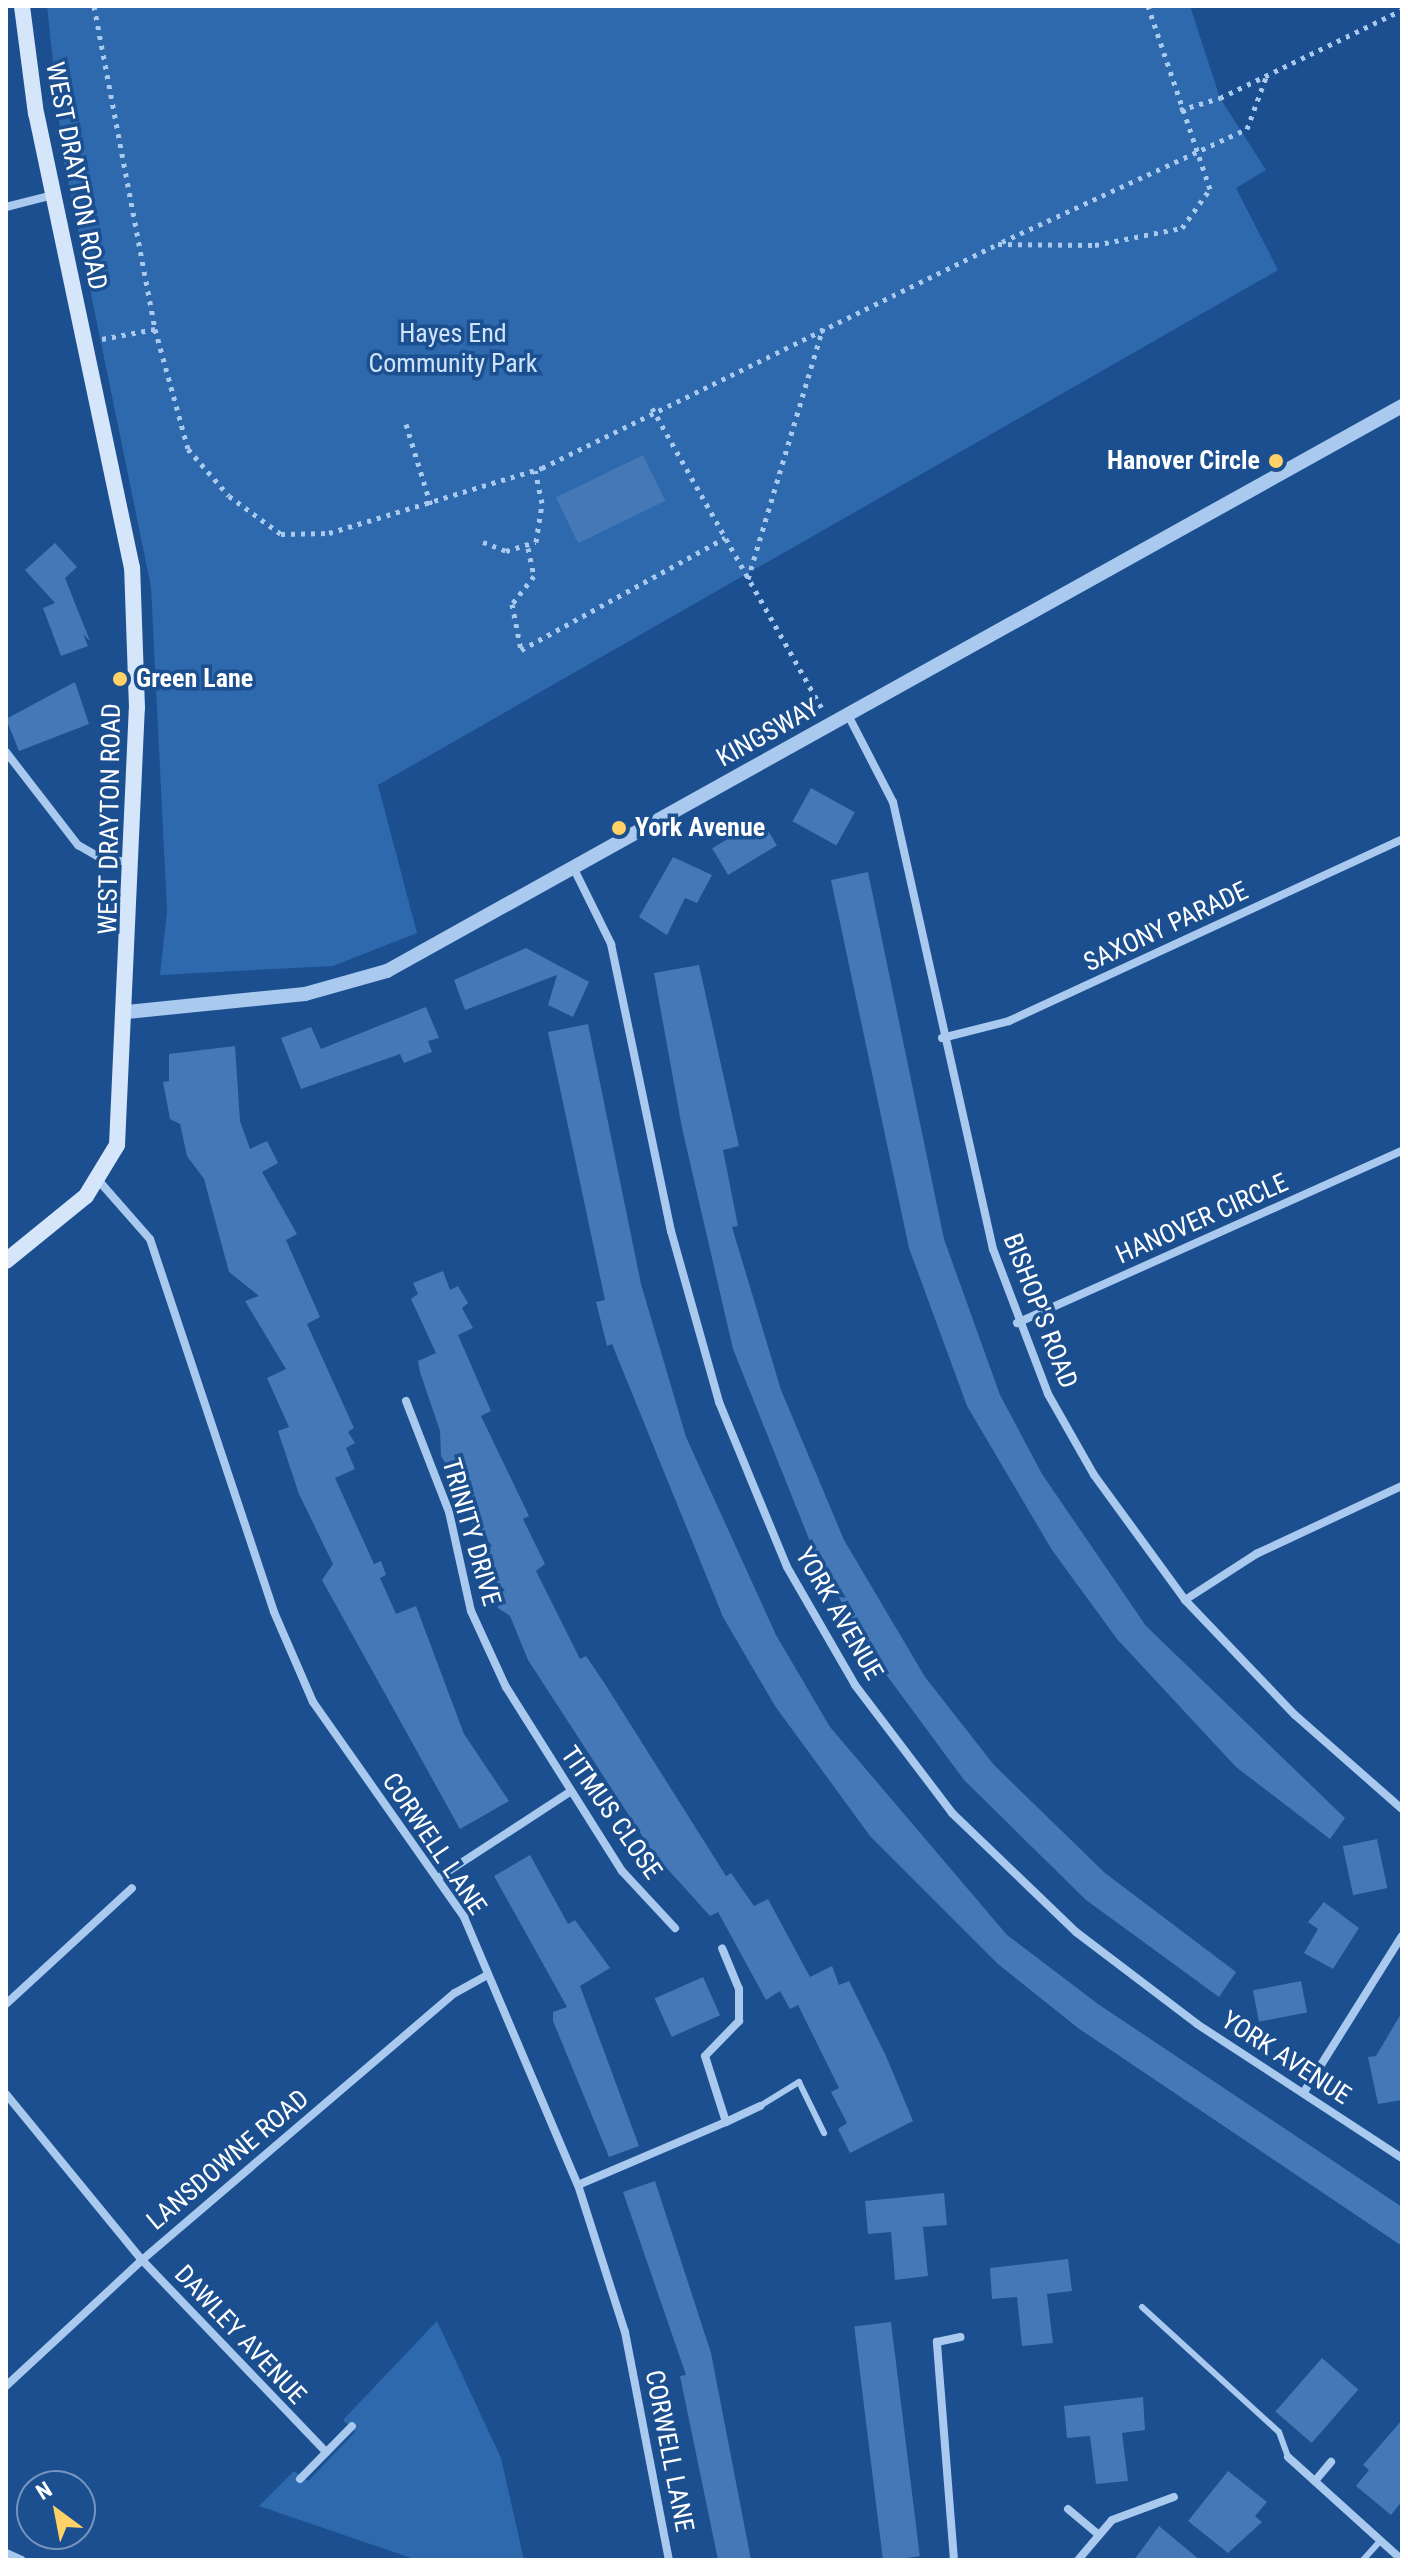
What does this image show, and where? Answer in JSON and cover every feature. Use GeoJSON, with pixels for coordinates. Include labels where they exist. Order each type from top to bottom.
{"type":"FeatureCollection","features":[{"type":"Feature","properties":{"kind":"main road","name":"WEST DRAYTON ROAD"},"geometry":{"type":"LineString","coordinates":[[6,1261],[99,1181],[120,1130],[134,862],[136,613],[85,342],[53,195],[22,6]]}},
{"type":"Feature","properties":{"kind":"street"},"geometry":{"type":"LineString","coordinates":[[6,207],[53,195]]}},
{"type":"Feature","properties":{"kind":"street","name":"KINGSWAY"},"geometry":{"type":"LineString","coordinates":[[127,1012],[357,982],[574,869],[1402,406]]}},
{"type":"Feature","properties":{"kind":"street","name":"BISHOP'S ROAD"},"geometry":{"type":"LineString","coordinates":[[848,715],[893,802],[942,1038],[1017,1323],[1077,1448],[1185,1600],[1264,1685],[1402,1809]]}},
{"type":"Feature","properties":{"kind":"street"},"geometry":{"type":"LineString","coordinates":[[6,752],[78,845],[102,859],[134,862]]}},
{"type":"Feature","properties":{"kind":"street","name":"SAXONY PARADE"},"geometry":{"type":"LineString","coordinates":[[942,1038],[1009,1021],[1402,839]]}},
{"type":"Feature","properties":{"kind":"street","name":"YORK AVENUE"},"geometry":{"type":"LineString","coordinates":[[574,869],[611,944],[671,1231],[714,1387],[758,1505],[826,1640],[925,1782],[1016,1879],[1143,1986],[1402,2158]]}},
{"type":"Feature","properties":{"kind":"street","name":"HANOVER CIRCLE"},"geometry":{"type":"LineString","coordinates":[[1017,1323],[1402,1151]]}},
{"type":"Feature","properties":{"kind":"street","name":"CORWELL LANE"},"geometry":{"type":"LineString","coordinates":[[99,1181],[150,1239],[274,1612],[313,1702],[464,1917],[486,1976],[578,2185],[625,2332],[669,2560]]}},
{"type":"Feature","properties":{"kind":"street","name":"TRINITY DRIVE"},"geometry":{"type":"LineString","coordinates":[[406,1401],[449,1512],[471,1611],[522,1716]]}},
{"type":"Feature","properties":{"kind":"street"},"geometry":{"type":"LineString","coordinates":[[1185,1600],[1235,1565],[1402,1486]]}},
{"type":"Feature","properties":{"kind":"street","name":"TITMUS CLOSE"},"geometry":{"type":"LineString","coordinates":[[522,1716],[622,1871],[675,1928]]}},
{"type":"Feature","properties":{"kind":"street"},"geometry":{"type":"LineString","coordinates":[[438,1878],[570,1792]]}},
{"type":"Feature","properties":{"kind":"street"},"geometry":{"type":"LineString","coordinates":[[6,2004],[132,1888]]}},
{"type":"Feature","properties":{"kind":"street"},"geometry":{"type":"LineString","coordinates":[[1304,2092],[1402,1936]]}},
{"type":"Feature","properties":{"kind":"street"},"geometry":{"type":"LineString","coordinates":[[722,1948],[739,1989],[739,2021],[705,2056],[726,2122]]}},
{"type":"Feature","properties":{"kind":"street","name":"LANSDOWNE ROAD"},"geometry":{"type":"LineString","coordinates":[[6,2386],[142,2260],[455,1993],[486,1976]]}},
{"type":"Feature","properties":{"kind":"street","name":"DAWLEY AVENUE"},"geometry":{"type":"LineString","coordinates":[[6,2094],[142,2260],[326,2452]]}},
{"type":"Feature","properties":{"kind":"street"},"geometry":{"type":"LineString","coordinates":[[578,2185],[760,2106]]}},
{"type":"Feature","properties":{"kind":"street"},"geometry":{"type":"LineString","coordinates":[[954,2560],[937,2342],[960,2337]]}},
{"type":"Feature","properties":{"kind":"street"},"geometry":{"type":"LineString","coordinates":[[300,2479],[352,2426]]}},
{"type":"Feature","properties":{"kind":"street"},"geometry":{"type":"LineString","coordinates":[[1288,2457],[1402,2560]]}},
{"type":"Feature","properties":{"kind":"street"},"geometry":{"type":"LineString","coordinates":[[1315,2481],[1331,2462]]}},
{"type":"Feature","properties":{"kind":"street"},"geometry":{"type":"LineString","coordinates":[[1078,2560],[1099,2535],[1131,2510],[1174,2497]]}},
{"type":"Feature","properties":{"kind":"street"},"geometry":{"type":"LineString","coordinates":[[1068,2509],[1099,2535]]}},
{"type":"Feature","properties":{"kind":"street"},"geometry":{"type":"LineString","coordinates":[[6,2553],[22,2560]]}},
{"type":"Feature","properties":{"kind":"lane"},"geometry":{"type":"LineString","coordinates":[[760,2106],[799,2082],[824,2133]]}},
{"type":"Feature","properties":{"kind":"lane"},"geometry":{"type":"LineString","coordinates":[[1142,2307],[1279,2432],[1288,2457]]}},
{"type":"Feature","properties":{"kind":"lane"},"geometry":{"type":"LineString","coordinates":[[1363,2560],[1380,2541]]}},
{"type":"Feature","properties":{"kind":"path"},"geometry":{"type":"LineString","coordinates":[[94,6],[155,329],[188,449],[229,496],[281,534],[329,533],[431,506],[535,471],[652,408],[1247,129],[1266,77]]}},
{"type":"Feature","properties":{"kind":"path"},"geometry":{"type":"LineString","coordinates":[[998,244],[1095,245],[1182,228],[1210,189],[1180,110],[1148,6]]}},
{"type":"Feature","properties":{"kind":"path"},"geometry":{"type":"LineString","coordinates":[[1180,110],[1266,77],[1402,10]]}},
{"type":"Feature","properties":{"kind":"path"},"geometry":{"type":"LineString","coordinates":[[748,579],[823,327]]}},
{"type":"Feature","properties":{"kind":"path"},"geometry":{"type":"LineString","coordinates":[[85,342],[155,329]]}},
{"type":"Feature","properties":{"kind":"path"},"geometry":{"type":"LineString","coordinates":[[652,408],[831,725]]}},
{"type":"Feature","properties":{"kind":"path"},"geometry":{"type":"LineString","coordinates":[[406,424],[431,506]]}},
{"type":"Feature","properties":{"kind":"path"},"geometry":{"type":"LineString","coordinates":[[483,542],[506,551],[528,548],[536,542],[542,503],[535,471]]}},
{"type":"Feature","properties":{"kind":"path"},"geometry":{"type":"LineString","coordinates":[[528,548],[534,576],[512,604],[521,650],[725,538]]}},
{"type":"Feature","properties":{"kind":"green space","name":"Hayes End Community Park"},"geometry":{"type":"Polygon","coordinates":[[[47,6],[1190,6],[1220,98],[1266,170],[1236,188],[1278,270],[378,785],[417,933],[333,966],[160,975],[167,911],[151,587],[63,157],[47,6]]]}},
{"type":"Feature","properties":{"kind":"green space"},"geometry":{"type":"Polygon","coordinates":[[[437,2321],[501,2458],[524,2560],[417,2560],[259,2506],[294,2471],[308,2481],[355,2432],[343,2420],[437,2321]]]}},
{"type":"Feature","properties":{"kind":"building"},"geometry":{"type":"Polygon","coordinates":[[[643,455],[665,501],[578,543],[556,498],[643,455]]]}},
{"type":"Feature","properties":{"kind":"building"},"geometry":{"type":"Polygon","coordinates":[[[55,543],[77,567],[65,578],[90,641],[83,634],[88,646],[61,656],[43,608],[55,603],[25,570],[55,543]]]}},
{"type":"Feature","properties":{"kind":"building"},"geometry":{"type":"Polygon","coordinates":[[[75,682],[89,724],[19,751],[6,719],[75,682]]]}},
{"type":"Feature","properties":{"kind":"building"},"geometry":{"type":"Polygon","coordinates":[[[811,788],[855,812],[836,845],[793,821],[811,788]]]}},
{"type":"Feature","properties":{"kind":"building"},"geometry":{"type":"Polygon","coordinates":[[[761,819],[777,846],[728,875],[712,848],[761,819]]]}},
{"type":"Feature","properties":{"kind":"building"},"geometry":{"type":"Polygon","coordinates":[[[673,857],[712,875],[697,903],[685,898],[667,935],[639,917],[673,857]]]}},
{"type":"Feature","properties":{"kind":"building"},"geometry":{"type":"Polygon","coordinates":[[[868,872],[944,1239],[1000,1395],[1042,1474],[1146,1626],[1345,1818],[1330,1839],[1236,1767],[1117,1639],[1052,1550],[967,1406],[909,1248],[831,880],[868,872]]]}},
{"type":"Feature","properties":{"kind":"building"},"geometry":{"type":"Polygon","coordinates":[[[526,948],[589,982],[573,1017],[548,1005],[557,975],[465,1010],[454,980],[526,948]]]}},
{"type":"Feature","properties":{"kind":"building"},"geometry":{"type":"Polygon","coordinates":[[[699,965],[739,1146],[723,1150],[738,1226],[732,1227],[781,1390],[844,1540],[925,1677],[994,1765],[1105,1873],[1236,1972],[1219,1997],[1086,1900],[964,1780],[865,1646],[813,1549],[733,1349],[682,1128],[654,973],[699,965]]]}},
{"type":"Feature","properties":{"kind":"building"},"geometry":{"type":"Polygon","coordinates":[[[426,1007],[439,1038],[428,1041],[432,1052],[404,1063],[400,1054],[301,1089],[281,1038],[311,1027],[321,1049],[426,1007]]]}},
{"type":"Feature","properties":{"kind":"building"},"geometry":{"type":"Polygon","coordinates":[[[588,1024],[641,1284],[686,1437],[776,1635],[830,1727],[1007,1935],[1098,2004],[1402,2207],[1402,2246],[1078,2028],[998,1964],[870,1836],[775,1706],[723,1617],[612,1344],[607,1346],[596,1302],[605,1300],[548,1032],[588,1024]]]}},
{"type":"Feature","properties":{"kind":"building"},"geometry":{"type":"Polygon","coordinates":[[[235,1046],[240,1121],[250,1149],[267,1141],[278,1163],[262,1172],[297,1234],[286,1240],[320,1317],[307,1324],[354,1428],[348,1432],[355,1443],[346,1448],[355,1469],[335,1478],[374,1564],[381,1561],[386,1575],[380,1578],[396,1614],[416,1606],[464,1734],[509,1801],[460,1829],[322,1580],[333,1564],[299,1494],[278,1431],[289,1427],[267,1378],[286,1369],[245,1301],[259,1296],[229,1272],[204,1179],[187,1156],[180,1124],[170,1119],[163,1082],[169,1081],[169,1054],[235,1046]]]}},
{"type":"Feature","properties":{"kind":"building"},"geometry":{"type":"Polygon","coordinates":[[[443,1271],[450,1290],[458,1286],[468,1303],[462,1308],[473,1328],[458,1335],[491,1411],[481,1416],[529,1516],[523,1519],[545,1564],[536,1571],[580,1659],[586,1656],[605,1684],[726,1876],[731,1873],[754,1906],[768,1899],[810,1977],[832,1966],[839,1985],[849,1981],[886,2056],[913,2121],[850,2153],[838,2129],[847,2123],[831,2092],[839,2088],[798,2005],[790,2009],[780,1991],[766,2000],[718,1912],[710,1916],[654,1854],[528,1660],[510,1616],[498,1608],[495,1597],[505,1590],[486,1572],[483,1551],[492,1546],[471,1522],[468,1500],[441,1456],[440,1431],[418,1361],[436,1353],[411,1299],[418,1294],[413,1283],[443,1271]]]}},
{"type":"Feature","properties":{"kind":"building"},"geometry":{"type":"Polygon","coordinates":[[[1377,1839],[1387,1888],[1353,1895],[1343,1846],[1377,1839]]]}},
{"type":"Feature","properties":{"kind":"building"},"geometry":{"type":"Polygon","coordinates":[[[530,1855],[568,1924],[575,1920],[610,1968],[580,1986],[639,2146],[609,2157],[553,2021],[553,2012],[567,2007],[494,1876],[530,1855]]]}},
{"type":"Feature","properties":{"kind":"building"},"geometry":{"type":"Polygon","coordinates":[[[1324,1902],[1359,1928],[1333,1969],[1304,1953],[1318,1929],[1308,1922],[1324,1902]]]}},
{"type":"Feature","properties":{"kind":"building"},"geometry":{"type":"Polygon","coordinates":[[[703,1977],[720,2015],[672,2037],[655,1999],[703,1977]]]}},
{"type":"Feature","properties":{"kind":"building"},"geometry":{"type":"Polygon","coordinates":[[[1301,1981],[1307,2012],[1259,2022],[1253,1990],[1301,1981]]]}},
{"type":"Feature","properties":{"kind":"building"},"geometry":{"type":"Polygon","coordinates":[[[1402,2012],[1402,2100],[1378,2104],[1368,2057],[1376,2056],[1402,2012]]]}},
{"type":"Feature","properties":{"kind":"building"},"geometry":{"type":"Polygon","coordinates":[[[655,2181],[711,2353],[751,2560],[718,2560],[680,2376],[686,2375],[623,2192],[655,2181]]]}},
{"type":"Feature","properties":{"kind":"building"},"geometry":{"type":"Polygon","coordinates":[[[944,2193],[947,2225],[923,2227],[928,2276],[895,2280],[891,2232],[868,2234],[865,2201],[944,2193]]]}},
{"type":"Feature","properties":{"kind":"building"},"geometry":{"type":"Polygon","coordinates":[[[1068,2259],[1072,2291],[1047,2294],[1053,2343],[1022,2346],[1017,2297],[992,2299],[990,2268],[1068,2259]]]}},
{"type":"Feature","properties":{"kind":"building"},"geometry":{"type":"Polygon","coordinates":[[[891,2322],[920,2556],[883,2560],[854,2327],[891,2322]]]}},
{"type":"Feature","properties":{"kind":"building"},"geometry":{"type":"Polygon","coordinates":[[[1322,2358],[1358,2389],[1312,2443],[1275,2412],[1322,2358]]]}},
{"type":"Feature","properties":{"kind":"building"},"geometry":{"type":"Polygon","coordinates":[[[1143,2397],[1145,2430],[1122,2433],[1128,2481],[1096,2484],[1090,2436],[1067,2438],[1064,2406],[1143,2397]]]}},
{"type":"Feature","properties":{"kind":"building"},"geometry":{"type":"Polygon","coordinates":[[[1402,2420],[1402,2501],[1391,2515],[1356,2486],[1369,2470],[1363,2465],[1402,2420]]]}},
{"type":"Feature","properties":{"kind":"building"},"geometry":{"type":"Polygon","coordinates":[[[1228,2471],[1267,2502],[1255,2516],[1262,2522],[1228,2553],[1188,2521],[1228,2471]]]}},
{"type":"Feature","properties":{"kind":"building"},"geometry":{"type":"Polygon","coordinates":[[[1159,2526],[1200,2560],[1134,2560],[1159,2526]]]}},
{"type":"Feature","properties":{"kind":"place","name":"Hanover Circle"},"geometry":{"type":"Point","coordinates":[1276,461]}},
{"type":"Feature","properties":{"kind":"place","name":"Green Lane"},"geometry":{"type":"Point","coordinates":[120,679]}},
{"type":"Feature","properties":{"kind":"place","name":"York Avenue"},"geometry":{"type":"Point","coordinates":[619,828]}}]}
